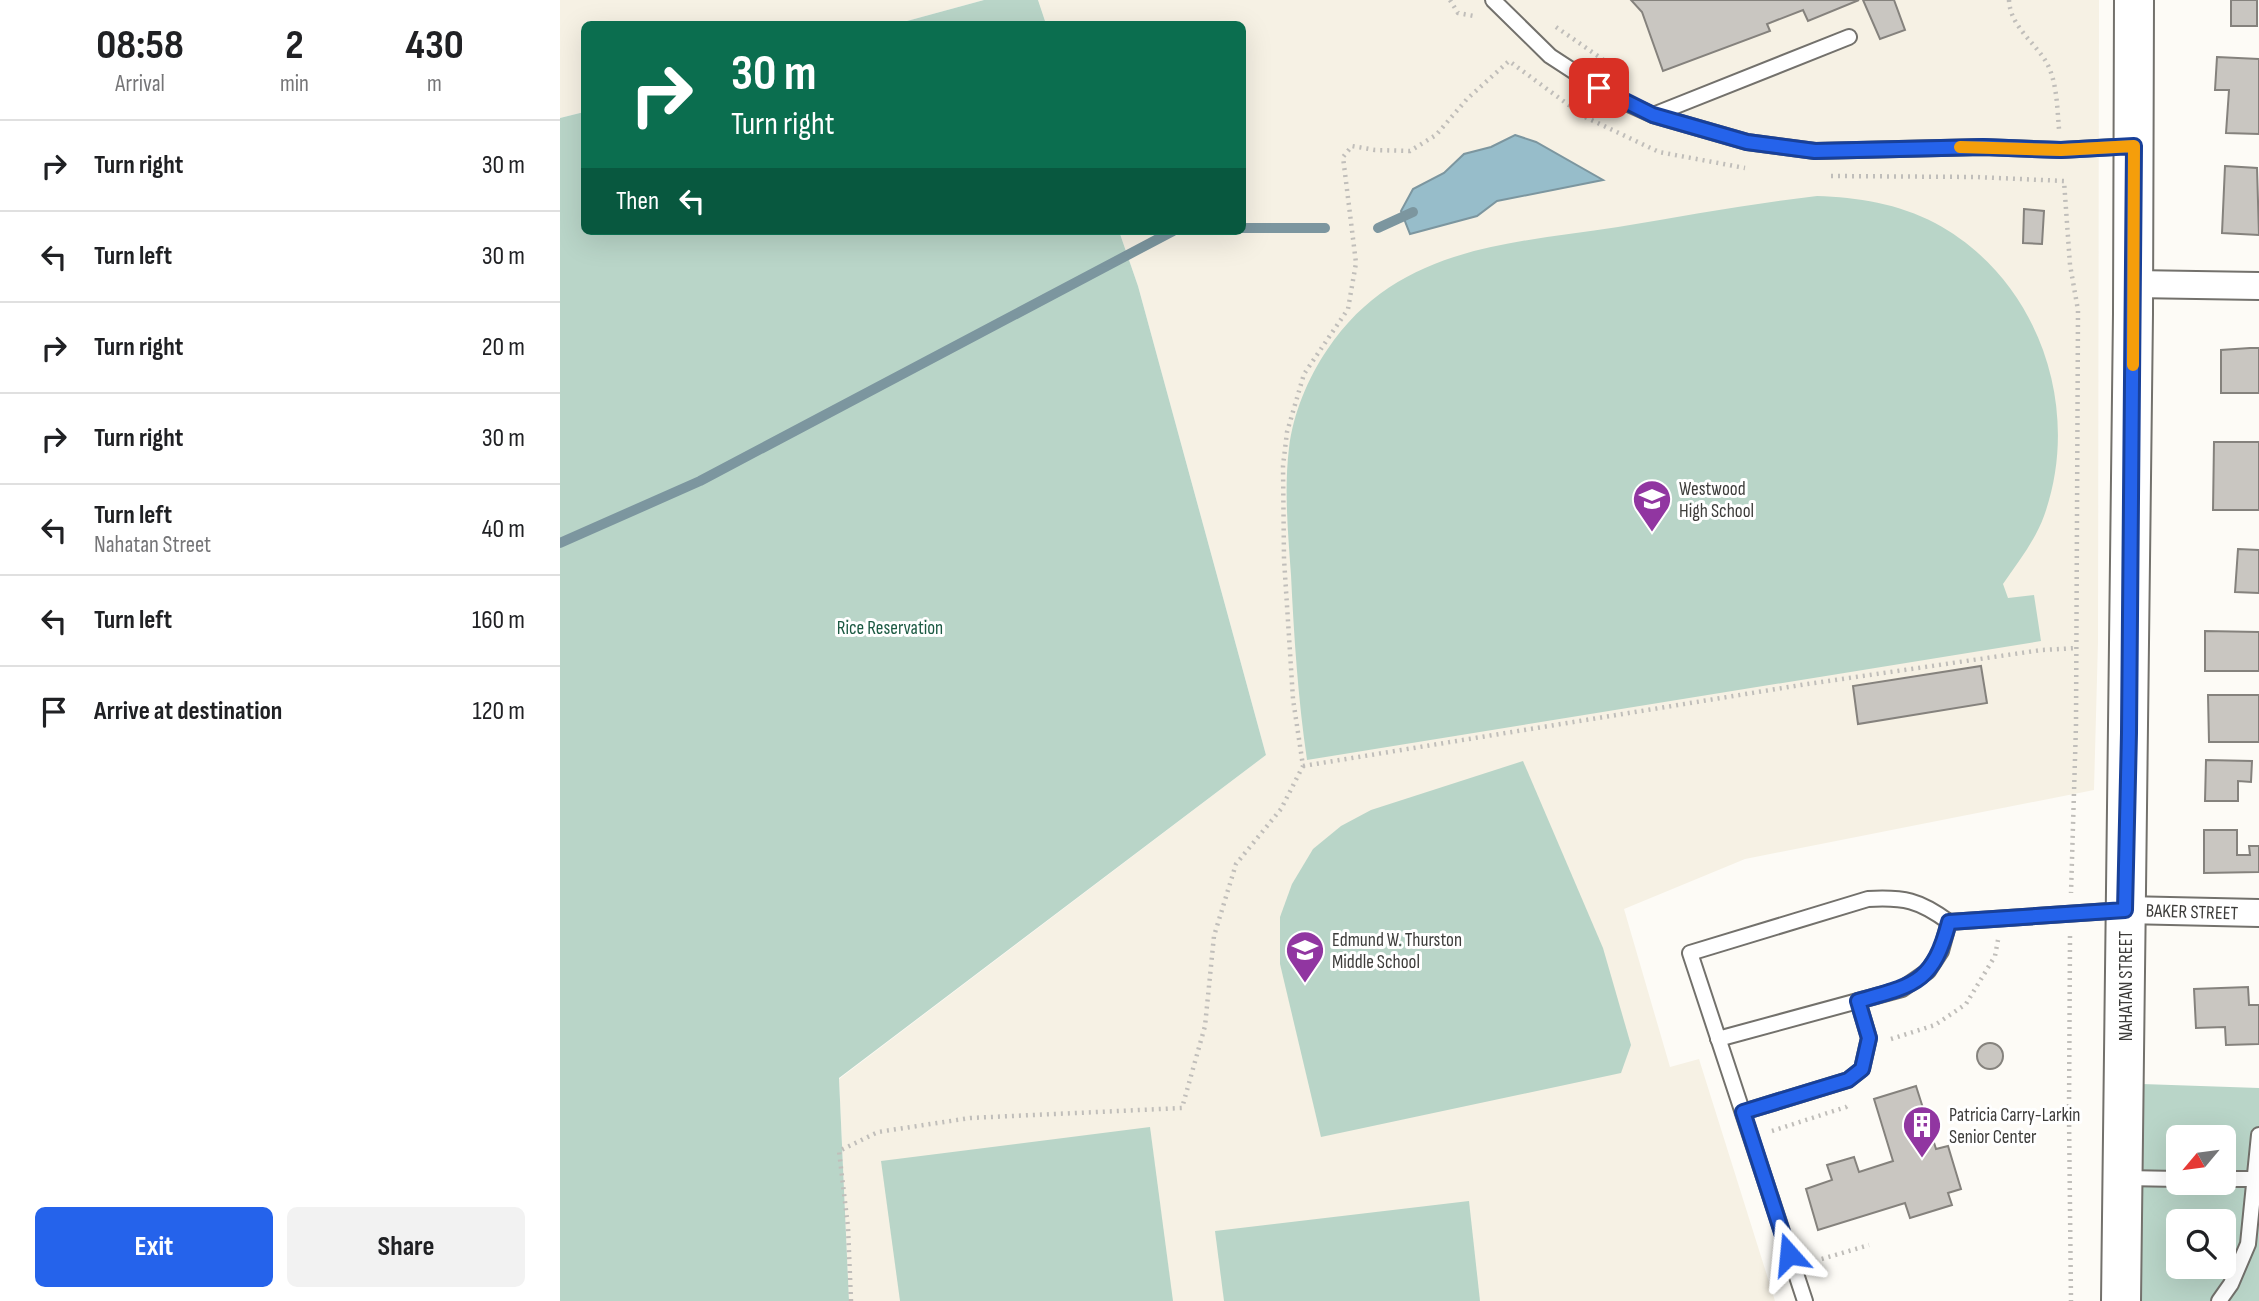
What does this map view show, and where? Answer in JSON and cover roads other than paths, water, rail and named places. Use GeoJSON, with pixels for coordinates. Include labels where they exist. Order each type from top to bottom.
{"type":"FeatureCollection","features":[{"type":"Feature","properties":{"kind":"main road","name":"NAHATAN STREET"},"geometry":{"type":"LineString","coordinates":[[2121,1301],[2134,284],[2134,0]]}},
{"type":"Feature","properties":{"kind":"street"},"geometry":{"type":"LineString","coordinates":[[2134,284],[2259,286]]}},
{"type":"Feature","properties":{"kind":"street","name":"BAKER STREET"},"geometry":{"type":"LineString","coordinates":[[2125,910],[2259,913]]}},
{"type":"Feature","properties":{"kind":"lane"},"geometry":{"type":"LineString","coordinates":[[1493,0],[1550,56],[1613,97],[1653,115],[1747,142],[1815,151],[1983,147],[2061,150],[2134,146]]}},
{"type":"Feature","properties":{"kind":"lane"},"geometry":{"type":"LineString","coordinates":[[1653,115],[1849,37]]}},
{"type":"Feature","properties":{"kind":"lane"},"geometry":{"type":"LineString","coordinates":[[1805,1301],[1690,953],[1868,899],[1898,897],[1929,908],[1949,922],[2125,910]]}},
{"type":"Feature","properties":{"kind":"lane"},"geometry":{"type":"LineString","coordinates":[[1718,1039],[1902,989],[1928,971],[1941,951],[1949,922]]}},
{"type":"Feature","properties":{"kind":"lane"},"geometry":{"type":"LineString","coordinates":[[1743,1112],[1848,1080],[1862,1069],[1869,1038],[1858,1001]]}},
{"type":"Feature","properties":{"kind":"lane"},"geometry":{"type":"LineString","coordinates":[[2219,1301],[2231,1284],[2248,1244],[2259,1135]]}},
{"type":"Feature","properties":{"kind":"lane"},"geometry":{"type":"LineString","coordinates":[[2123,1178],[2166,1179]]}},
{"type":"Feature","properties":{"kind":"lane"},"geometry":{"type":"LineString","coordinates":[[2236,1179],[2254,1179]]}},
{"type":"Feature","properties":{"kind":"water"},"geometry":{"type":"Polygon","coordinates":[[[1515,135],[1536,142],[1603,180],[1497,201],[1477,216],[1410,234],[1401,211],[1413,189],[1444,173],[1464,154],[1491,147],[1515,135]]]}},
{"type":"Feature","properties":{"kind":"waterway"},"geometry":{"type":"LineString","coordinates":[[1378,228],[1413,212]]}},
{"type":"Feature","properties":{"kind":"waterway"},"geometry":{"type":"LineString","coordinates":[[1246,228],[1325,228]]}},
{"type":"Feature","properties":{"kind":"waterway"},"geometry":{"type":"LineString","coordinates":[[560,543],[700,481],[1165,235]]}},
{"type":"Feature","properties":{"kind":"place","name":"Westwood High School"},"geometry":{"type":"Point","coordinates":[1652,533]}},
{"type":"Feature","properties":{"kind":"place","name":"Edmund W. Thurston Middle School"},"geometry":{"type":"Point","coordinates":[1305,984]}},
{"type":"Feature","properties":{"kind":"place","name":"Patricia Carry-Larkin Senior Center"},"geometry":{"type":"Point","coordinates":[1922,1159]}},
{"type":"Feature","properties":{"kind":"park label","name":"Rice Reservation"},"geometry":{"type":"Point","coordinates":[890,627]}}]}
